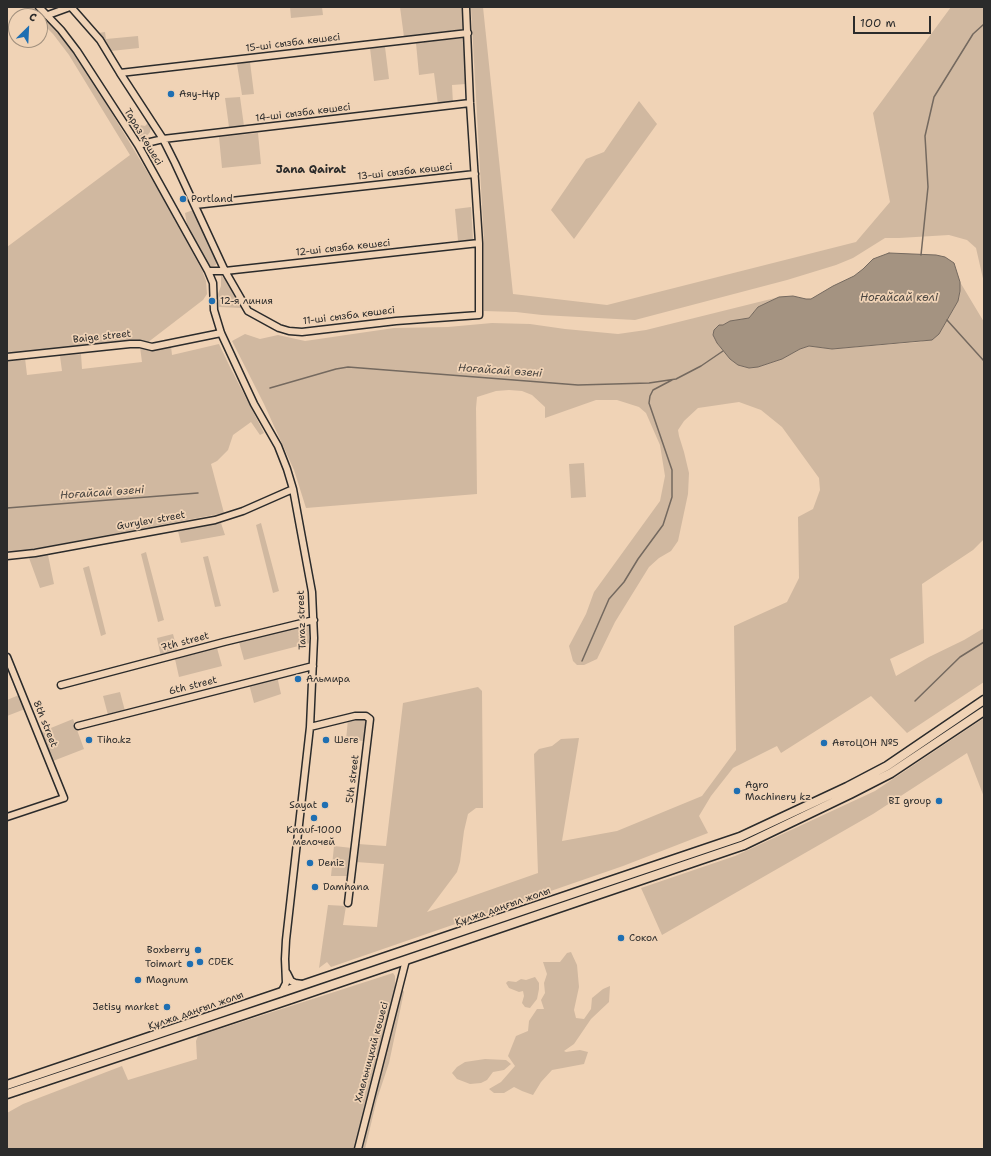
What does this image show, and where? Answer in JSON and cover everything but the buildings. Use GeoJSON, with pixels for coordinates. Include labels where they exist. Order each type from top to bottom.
{"type":"FeatureCollection","features":[{"type":"Feature","properties":{"kind":"main road","name":"Құлжа даңғыл жолы"},"geometry":{"type":"LineString","coordinates":[[7,1085],[740,837],[847,787],[880,769],[984,700]]}},
{"type":"Feature","properties":{"kind":"main road","name":"Құлжа даңғыл жолы"},"geometry":{"type":"LineString","coordinates":[[7,1094],[744,845],[891,773],[984,711]]}},
{"type":"Feature","properties":{"kind":"street"},"geometry":{"type":"LineString","coordinates":[[48,15],[71,7]]}},
{"type":"Feature","properties":{"kind":"street","name":"11-ші сызба көшесі"},"geometry":{"type":"LineString","coordinates":[[71,7],[100,40],[163,139],[225,271],[248,311],[279,328],[289,331],[302,332],[396,321],[479,315],[479,243]]}},
{"type":"Feature","properties":{"kind":"street"},"geometry":{"type":"LineString","coordinates":[[466,7],[470,103],[479,243]]}},
{"type":"Feature","properties":{"kind":"street","name":"Тараз көшесі"},"geometry":{"type":"LineString","coordinates":[[48,15],[77,51],[138,145],[208,271],[213,283],[214,310],[221,333]]}},
{"type":"Feature","properties":{"kind":"street","name":"15-ші сызба көшесі"},"geometry":{"type":"LineString","coordinates":[[120,73],[468,33]]}},
{"type":"Feature","properties":{"kind":"street","name":"14-ші сызба көшесі"},"geometry":{"type":"LineString","coordinates":[[138,145],[163,139],[470,103]]}},
{"type":"Feature","properties":{"kind":"street","name":"13-ші сызба көшесі"},"geometry":{"type":"LineString","coordinates":[[194,205],[475,174]]}},
{"type":"Feature","properties":{"kind":"street","name":"12-ші сызба көшесі"},"geometry":{"type":"LineString","coordinates":[[208,271],[225,271],[479,243]]}},
{"type":"Feature","properties":{"kind":"street","name":"Baige street"},"geometry":{"type":"LineString","coordinates":[[7,357],[130,344],[140,344],[152,347],[221,333]]}},
{"type":"Feature","properties":{"kind":"street","name":"Taraz street"},"geometry":{"type":"LineString","coordinates":[[221,333],[254,404],[278,446],[287,469],[293,489],[310,584],[314,620],[310,728],[286,940],[286,983],[281,993]]}},
{"type":"Feature","properties":{"kind":"street","name":"Gurylev street"},"geometry":{"type":"LineString","coordinates":[[7,556],[35,553],[216,520],[243,511],[293,489]]}},
{"type":"Feature","properties":{"kind":"street","name":"7th street"},"geometry":{"type":"LineString","coordinates":[[61,685],[314,620]]}},
{"type":"Feature","properties":{"kind":"street","name":"8th street"},"geometry":{"type":"LineString","coordinates":[[7,657],[64,798],[7,817]]}},
{"type":"Feature","properties":{"kind":"street","name":"6th street"},"geometry":{"type":"LineString","coordinates":[[78,726],[313,666]]}},
{"type":"Feature","properties":{"kind":"street","name":"5th street"},"geometry":{"type":"LineString","coordinates":[[310,728],[351,716],[366,716],[370,719],[348,903]]}},
{"type":"Feature","properties":{"kind":"street","name":"Хмельницкий көшесі"},"geometry":{"type":"LineString","coordinates":[[358,1149],[406,960]]}},
{"type":"Feature","properties":{"kind":"street"},"geometry":{"type":"LineString","coordinates":[[286,969],[288,976],[295,983],[299,985],[308,984]]}},
{"type":"Feature","properties":{"kind":"shaded area"},"geometry":{"type":"Polygon","coordinates":[[[290,7],[322,7],[323,15],[291,18],[290,7]]]}},
{"type":"Feature","properties":{"kind":"shaded area"},"geometry":{"type":"Polygon","coordinates":[[[400,7],[462,7],[463,29],[404,37],[400,7]]]}},
{"type":"Feature","properties":{"kind":"shaded area"},"geometry":{"type":"Polygon","coordinates":[[[471,7],[483,7],[513,294],[607,305],[856,242],[890,202],[873,113],[951,7],[984,7],[984,283],[976,248],[967,240],[949,235],[885,238],[853,258],[836,265],[787,280],[635,320],[484,311],[484,242],[471,7]]]}},
{"type":"Feature","properties":{"kind":"shaded area"},"geometry":{"type":"Polygon","coordinates":[[[48,21],[63,39],[90,77],[157,188],[202,270],[206,281],[207,294],[203,300],[147,343],[134,340],[7,354],[7,247],[130,155],[69,55],[48,29],[48,21]]]}},
{"type":"Feature","properties":{"kind":"shaded area"},"geometry":{"type":"Polygon","coordinates":[[[105,32],[106,39],[138,36],[139,48],[111,51],[98,33],[105,32]]]}},
{"type":"Feature","properties":{"kind":"shaded area"},"geometry":{"type":"Polygon","coordinates":[[[464,38],[466,84],[452,85],[453,104],[438,105],[434,73],[419,75],[416,43],[464,38]]]}},
{"type":"Feature","properties":{"kind":"shaded area"},"geometry":{"type":"Polygon","coordinates":[[[385,47],[389,79],[374,81],[370,48],[385,47]]]}},
{"type":"Feature","properties":{"kind":"shaded area"},"geometry":{"type":"Polygon","coordinates":[[[250,62],[254,94],[242,95],[237,64],[250,62]]]}},
{"type":"Feature","properties":{"kind":"shaded area"},"geometry":{"type":"Polygon","coordinates":[[[240,97],[244,126],[229,127],[225,98],[240,97]]]}},
{"type":"Feature","properties":{"kind":"shaded area"},"geometry":{"type":"Polygon","coordinates":[[[639,101],[657,124],[574,239],[551,210],[586,159],[604,152],[639,101]]]}},
{"type":"Feature","properties":{"kind":"shaded area"},"geometry":{"type":"Polygon","coordinates":[[[149,122],[151,126],[150,132],[144,139],[141,138],[137,134],[136,128],[140,125],[145,126],[149,122]]]}},
{"type":"Feature","properties":{"kind":"shaded area"},"geometry":{"type":"Polygon","coordinates":[[[258,133],[261,164],[222,168],[219,137],[258,133]]]}},
{"type":"Feature","properties":{"kind":"shaded area"},"geometry":{"type":"Polygon","coordinates":[[[471,207],[473,240],[458,241],[455,209],[471,207]]]}},
{"type":"Feature","properties":{"kind":"shaded area"},"geometry":{"type":"Polygon","coordinates":[[[193,210],[217,261],[216,265],[210,267],[187,224],[185,213],[193,210]]]}},
{"type":"Feature","properties":{"kind":"shaded area"},"geometry":{"type":"Polygon","coordinates":[[[221,275],[241,308],[219,307],[218,294],[221,286],[221,275]]]}},
{"type":"Feature","properties":{"kind":"shaded area"},"geometry":{"type":"Polygon","coordinates":[[[960,282],[984,322],[984,539],[973,550],[922,584],[924,643],[890,659],[896,676],[984,628],[984,682],[907,733],[871,696],[781,753],[777,746],[733,768],[711,796],[699,816],[708,833],[623,866],[331,967],[327,962],[319,968],[328,905],[346,906],[343,925],[377,927],[384,864],[356,862],[358,844],[386,846],[403,703],[478,687],[482,691],[483,808],[476,808],[468,814],[457,872],[427,912],[538,873],[534,754],[539,749],[552,746],[561,739],[579,738],[562,841],[617,831],[702,796],[736,750],[734,626],[787,602],[799,578],[798,517],[813,509],[820,490],[819,478],[782,427],[761,410],[739,402],[698,408],[684,421],[678,430],[689,473],[688,494],[678,541],[671,551],[659,558],[649,567],[615,622],[597,659],[584,665],[577,665],[573,661],[569,646],[586,614],[594,592],[660,501],[665,476],[660,445],[646,413],[639,407],[617,400],[596,400],[545,418],[545,407],[532,395],[522,391],[496,391],[477,397],[477,494],[306,508],[294,470],[264,404],[232,341],[245,334],[260,339],[278,335],[305,341],[394,328],[448,327],[492,323],[530,324],[618,334],[646,330],[779,297],[758,307],[749,318],[730,321],[714,330],[713,335],[723,351],[738,365],[749,368],[758,367],[782,359],[800,349],[809,346],[832,349],[920,342],[939,334],[958,301],[960,282]]]}},
{"type":"Feature","properties":{"kind":"shaded area"},"geometry":{"type":"Polygon","coordinates":[[[219,344],[264,433],[260,435],[251,422],[233,435],[228,450],[217,461],[211,464],[224,513],[7,554],[7,361],[25,358],[27,375],[62,371],[60,356],[81,354],[82,369],[142,362],[140,347],[151,351],[171,346],[172,355],[219,344]]]}},
{"type":"Feature","properties":{"kind":"shaded area"},"geometry":{"type":"Polygon","coordinates":[[[584,463],[586,497],[571,498],[569,464],[584,463]]]}},
{"type":"Feature","properties":{"kind":"shaded area"},"geometry":{"type":"Polygon","coordinates":[[[221,523],[225,535],[181,543],[178,531],[221,523]]]}},
{"type":"Feature","properties":{"kind":"shaded area"},"geometry":{"type":"Polygon","coordinates":[[[261,523],[279,591],[273,593],[256,525],[261,523]]]}},
{"type":"Feature","properties":{"kind":"shaded area"},"geometry":{"type":"Polygon","coordinates":[[[146,552],[164,620],[158,622],[141,554],[146,552]]]}},
{"type":"Feature","properties":{"kind":"shaded area"},"geometry":{"type":"Polygon","coordinates":[[[48,555],[54,584],[40,588],[29,558],[48,555]]]}},
{"type":"Feature","properties":{"kind":"shaded area"},"geometry":{"type":"Polygon","coordinates":[[[208,556],[221,606],[215,607],[203,557],[208,556]]]}},
{"type":"Feature","properties":{"kind":"shaded area"},"geometry":{"type":"Polygon","coordinates":[[[89,566],[106,634],[101,636],[83,568],[89,566]]]}},
{"type":"Feature","properties":{"kind":"shaded area"},"geometry":{"type":"Polygon","coordinates":[[[310,624],[310,643],[244,660],[239,642],[310,624]]]}},
{"type":"Feature","properties":{"kind":"shaded area"},"geometry":{"type":"Polygon","coordinates":[[[173,634],[178,653],[161,657],[157,638],[173,634]]]}},
{"type":"Feature","properties":{"kind":"shaded area"},"geometry":{"type":"Polygon","coordinates":[[[217,648],[222,666],[179,677],[175,659],[217,648]]]}},
{"type":"Feature","properties":{"kind":"shaded area"},"geometry":{"type":"Polygon","coordinates":[[[277,676],[281,694],[254,703],[249,684],[277,676]]]}},
{"type":"Feature","properties":{"kind":"shaded area"},"geometry":{"type":"Polygon","coordinates":[[[120,692],[125,711],[108,715],[103,696],[120,692]]]}},
{"type":"Feature","properties":{"kind":"shaded area"},"geometry":{"type":"Polygon","coordinates":[[[19,695],[25,709],[7,716],[7,700],[19,695]]]}},
{"type":"Feature","properties":{"kind":"shaded area"},"geometry":{"type":"Polygon","coordinates":[[[984,718],[984,797],[967,753],[873,814],[662,935],[641,888],[735,856],[875,791],[984,718]]]}},
{"type":"Feature","properties":{"kind":"shaded area"},"geometry":{"type":"Polygon","coordinates":[[[73,719],[84,749],[53,761],[41,732],[73,719]]]}},
{"type":"Feature","properties":{"kind":"shaded area"},"geometry":{"type":"Polygon","coordinates":[[[348,719],[366,720],[365,741],[346,740],[348,719]]]}},
{"type":"Feature","properties":{"kind":"shaded area"},"geometry":{"type":"Polygon","coordinates":[[[334,846],[352,848],[349,876],[331,876],[334,846]]]}},
{"type":"Feature","properties":{"kind":"shaded area"},"geometry":{"type":"Polygon","coordinates":[[[571,952],[577,965],[579,987],[574,1010],[576,1018],[584,1019],[591,1009],[592,998],[603,989],[610,986],[609,1002],[591,1019],[574,1044],[564,1051],[580,1050],[588,1052],[584,1064],[552,1070],[541,1082],[533,1095],[514,1087],[504,1093],[494,1093],[489,1089],[501,1082],[515,1066],[508,1056],[516,1036],[528,1031],[529,1021],[537,1009],[544,1009],[541,1000],[545,993],[544,983],[547,974],[543,962],[560,962],[567,953],[571,952]]]}},
{"type":"Feature","properties":{"kind":"shaded area"},"geometry":{"type":"Polygon","coordinates":[[[393,973],[395,976],[395,987],[403,990],[404,992],[389,1063],[377,1099],[365,1149],[7,1149],[7,1113],[23,1104],[122,1066],[128,1080],[197,1059],[196,1041],[198,1036],[393,973]]]}},
{"type":"Feature","properties":{"kind":"shaded area"},"geometry":{"type":"Polygon","coordinates":[[[535,977],[539,983],[537,999],[530,1008],[525,1007],[522,1003],[524,996],[523,991],[519,992],[509,988],[506,983],[508,981],[516,982],[521,979],[526,980],[535,977]]]}},
{"type":"Feature","properties":{"kind":"shaded area"},"geometry":{"type":"Polygon","coordinates":[[[485,1059],[506,1060],[511,1064],[504,1070],[493,1072],[487,1080],[481,1083],[470,1084],[457,1079],[452,1073],[457,1067],[465,1062],[485,1059]]]}},
{"type":"Feature","properties":{"kind":"water","name":"Ноғайсай көлі"},"geometry":{"type":"Polygon","coordinates":[[[889,253],[936,255],[945,257],[954,263],[960,282],[958,301],[939,334],[932,340],[832,349],[809,346],[800,349],[782,359],[758,367],[749,368],[738,365],[730,359],[717,343],[713,335],[714,330],[719,325],[723,325],[730,321],[749,318],[758,307],[779,297],[793,296],[811,299],[854,276],[873,259],[889,253]]]}},
{"type":"Feature","properties":{"kind":"waterway","name":"Ноғайсай өзені"},"geometry":{"type":"LineString","coordinates":[[921,255],[928,187],[925,136],[934,97],[973,34],[984,24]]}},
{"type":"Feature","properties":{"kind":"waterway"},"geometry":{"type":"LineString","coordinates":[[947,320],[984,361]]}},
{"type":"Feature","properties":{"kind":"waterway","name":"Ноғайсай өзені"},"geometry":{"type":"LineString","coordinates":[[270,388],[348,367],[578,385],[649,383],[676,379],[701,366],[723,351]]}},
{"type":"Feature","properties":{"kind":"waterway"},"geometry":{"type":"LineString","coordinates":[[582,661],[609,599],[624,582],[638,559],[663,525],[672,497],[672,470],[649,403],[653,390],[672,380]]}},
{"type":"Feature","properties":{"kind":"waterway","name":"Ноғайсай өзені"},"geometry":{"type":"LineString","coordinates":[[7,508],[198,493]]}},
{"type":"Feature","properties":{"kind":"waterway"},"geometry":{"type":"LineString","coordinates":[[915,701],[960,657],[984,642]]}},
{"type":"Feature","properties":{"kind":"place","name":"Аяу-Нұр"},"geometry":{"type":"Point","coordinates":[171,94]}},
{"type":"Feature","properties":{"kind":"place","name":"Portland"},"geometry":{"type":"Point","coordinates":[183,199]}},
{"type":"Feature","properties":{"kind":"place","name":"12-я линия"},"geometry":{"type":"Point","coordinates":[212,301]}},
{"type":"Feature","properties":{"kind":"place","name":"Альмира"},"geometry":{"type":"Point","coordinates":[298,679]}},
{"type":"Feature","properties":{"kind":"place","name":"Tiho.kz"},"geometry":{"type":"Point","coordinates":[89,740]}},
{"type":"Feature","properties":{"kind":"place","name":"Шеге"},"geometry":{"type":"Point","coordinates":[326,740]}},
{"type":"Feature","properties":{"kind":"place","name":"АвтоЦОН №5"},"geometry":{"type":"Point","coordinates":[824,743]}},
{"type":"Feature","properties":{"kind":"place","name":"Agro Machinery kz"},"geometry":{"type":"Point","coordinates":[737,791]}},
{"type":"Feature","properties":{"kind":"place","name":"BI group"},"geometry":{"type":"Point","coordinates":[939,801]}},
{"type":"Feature","properties":{"kind":"place","name":"Sayat"},"geometry":{"type":"Point","coordinates":[325,805]}},
{"type":"Feature","properties":{"kind":"place","name":"Knauf-1000 мелочей"},"geometry":{"type":"Point","coordinates":[314,818]}},
{"type":"Feature","properties":{"kind":"place","name":"Deniz"},"geometry":{"type":"Point","coordinates":[310,863]}},
{"type":"Feature","properties":{"kind":"place","name":"Damhana"},"geometry":{"type":"Point","coordinates":[315,887]}},
{"type":"Feature","properties":{"kind":"place","name":"Сокол"},"geometry":{"type":"Point","coordinates":[621,938]}},
{"type":"Feature","properties":{"kind":"place","name":"Boxberry"},"geometry":{"type":"Point","coordinates":[198,950]}},
{"type":"Feature","properties":{"kind":"place","name":"CDEK"},"geometry":{"type":"Point","coordinates":[200,962]}},
{"type":"Feature","properties":{"kind":"place","name":"Toimart"},"geometry":{"type":"Point","coordinates":[190,964]}},
{"type":"Feature","properties":{"kind":"place","name":"Magnum"},"geometry":{"type":"Point","coordinates":[138,980]}},
{"type":"Feature","properties":{"kind":"place","name":"Jetisy market"},"geometry":{"type":"Point","coordinates":[167,1007]}},
{"type":"Feature","properties":{"kind":"district","name":"Jana Qairat"},"geometry":{"type":"Point","coordinates":[311,170]}}]}
